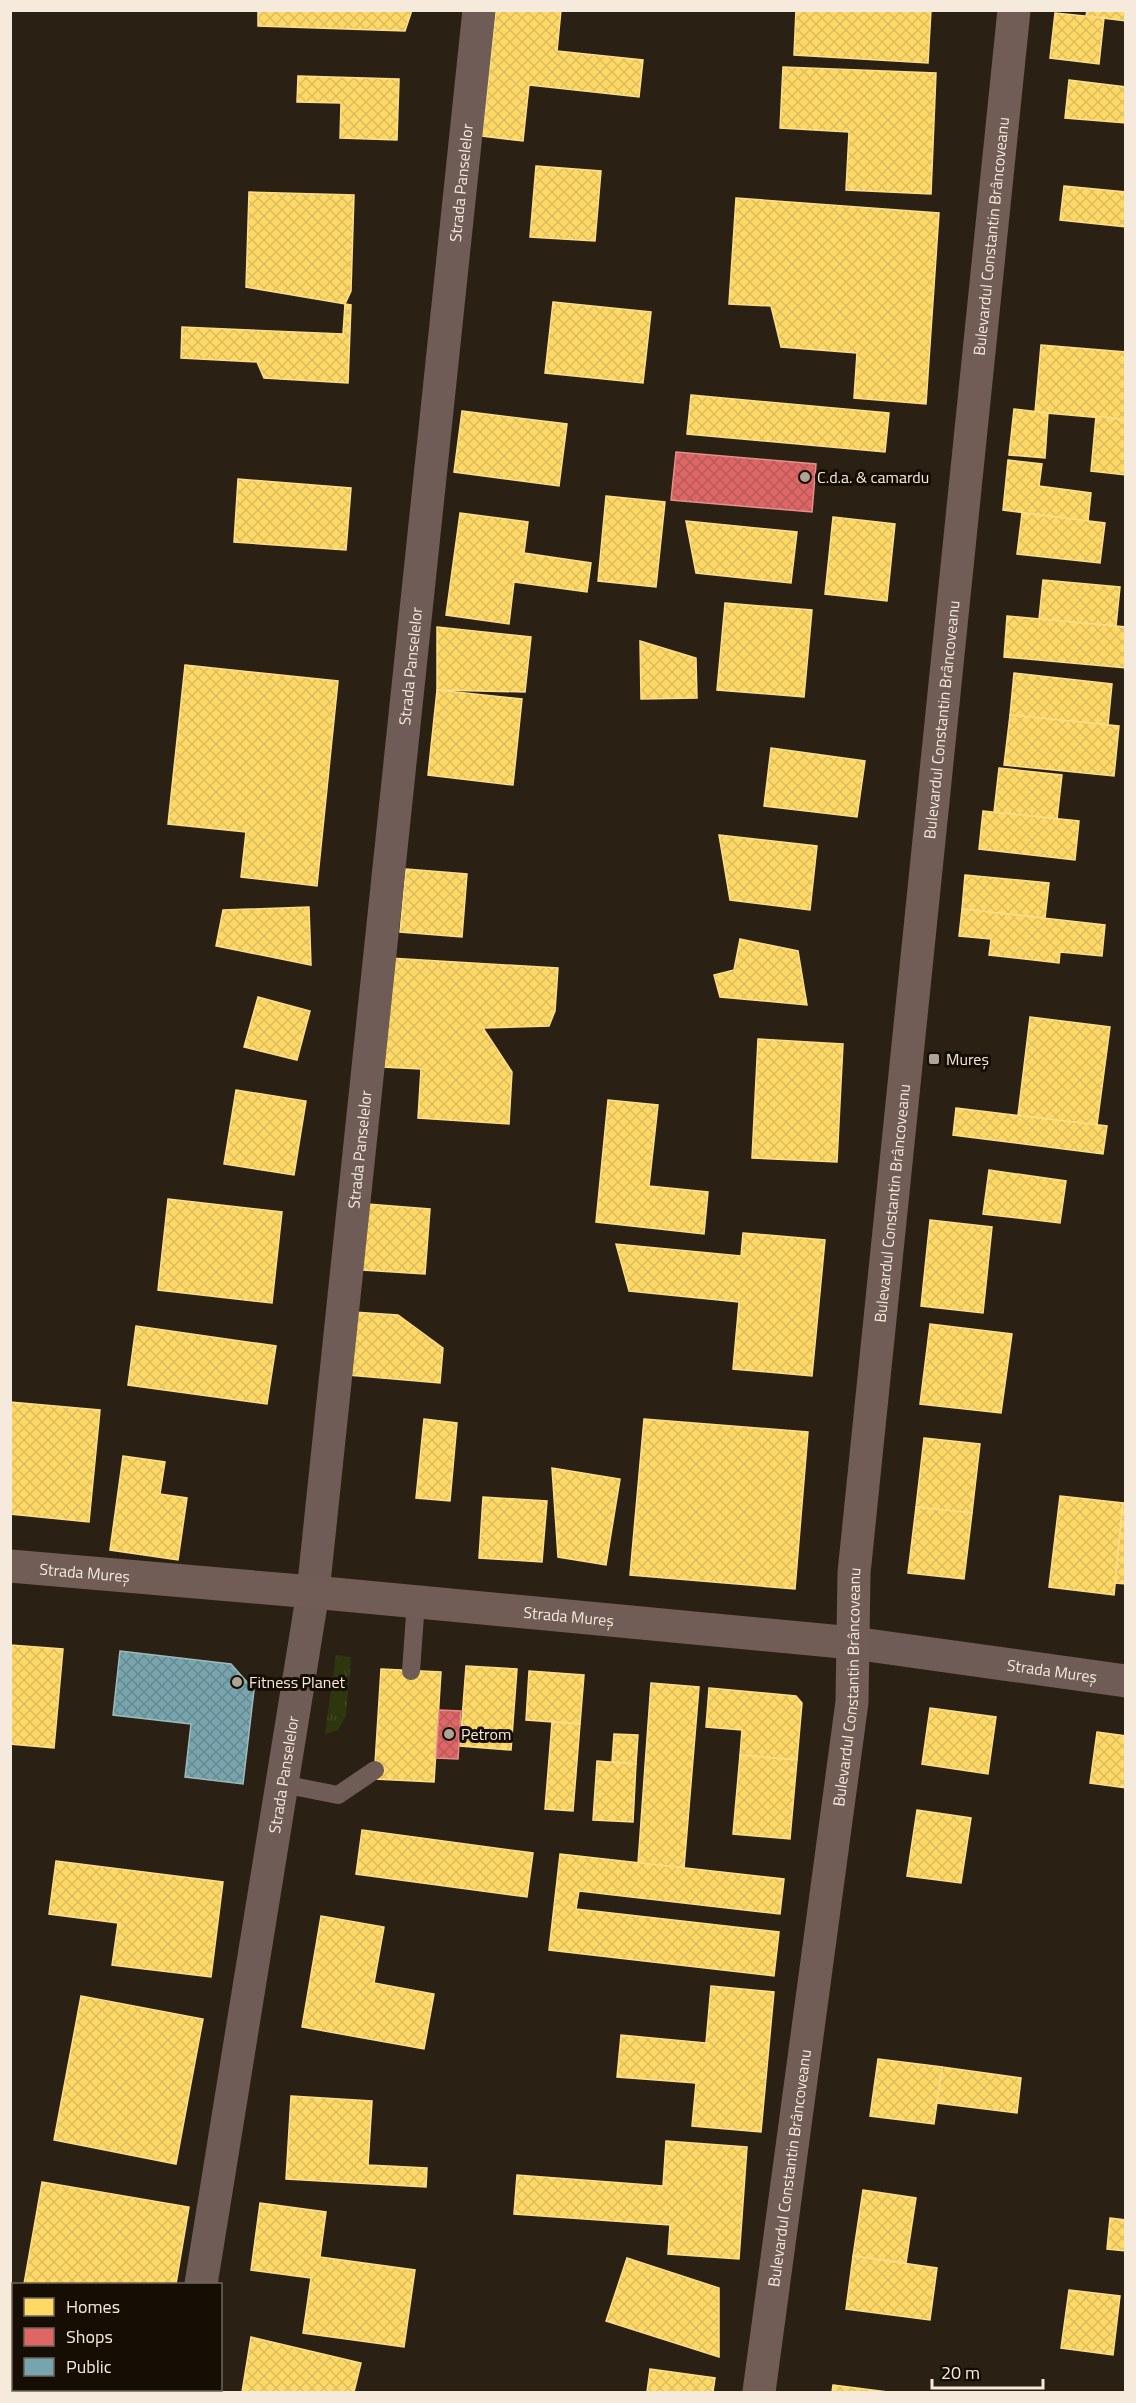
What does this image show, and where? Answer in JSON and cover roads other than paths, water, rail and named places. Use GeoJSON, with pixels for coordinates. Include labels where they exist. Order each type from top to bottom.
{"type":"FeatureCollection","features":[{"type":"Feature","properties":{"kind":"main road","name":"Bulevardul Constantin Brâncoveanu"},"geometry":{"type":"LineString","coordinates":[[759,2392],[852,1702],[854,1573],[1014,10]]}},
{"type":"Feature","properties":{"kind":"main road","name":"Strada Mureș"},"geometry":{"type":"LineString","coordinates":[[10,1566],[853,1643]]}},
{"type":"Feature","properties":{"kind":"street","name":"Strada Panselelor"},"geometry":{"type":"LineString","coordinates":[[201,2283],[313,1592],[479,10]]}},
{"type":"Feature","properties":{"kind":"street","name":"Strada Mureș"},"geometry":{"type":"LineString","coordinates":[[853,1643],[1125,1681]]}},
{"type":"Feature","properties":{"kind":"lane"},"geometry":{"type":"LineString","coordinates":[[411,1671],[416,1602]]}},
{"type":"Feature","properties":{"kind":"lane"},"geometry":{"type":"LineString","coordinates":[[282,1784],[338,1795],[375,1770]]}},
{"type":"Feature","properties":{"kind":"place","name":"C.d.a. & camardu"},"geometry":{"type":"Point","coordinates":[805,477]}},
{"type":"Feature","properties":{"kind":"place","name":"Mureș"},"geometry":{"type":"Point","coordinates":[934,1059]}},
{"type":"Feature","properties":{"kind":"place","name":"Fitness Planet"},"geometry":{"type":"Point","coordinates":[237,1682]}},
{"type":"Feature","properties":{"kind":"place","name":"Petrom"},"geometry":{"type":"Point","coordinates":[449,1734]}}]}
